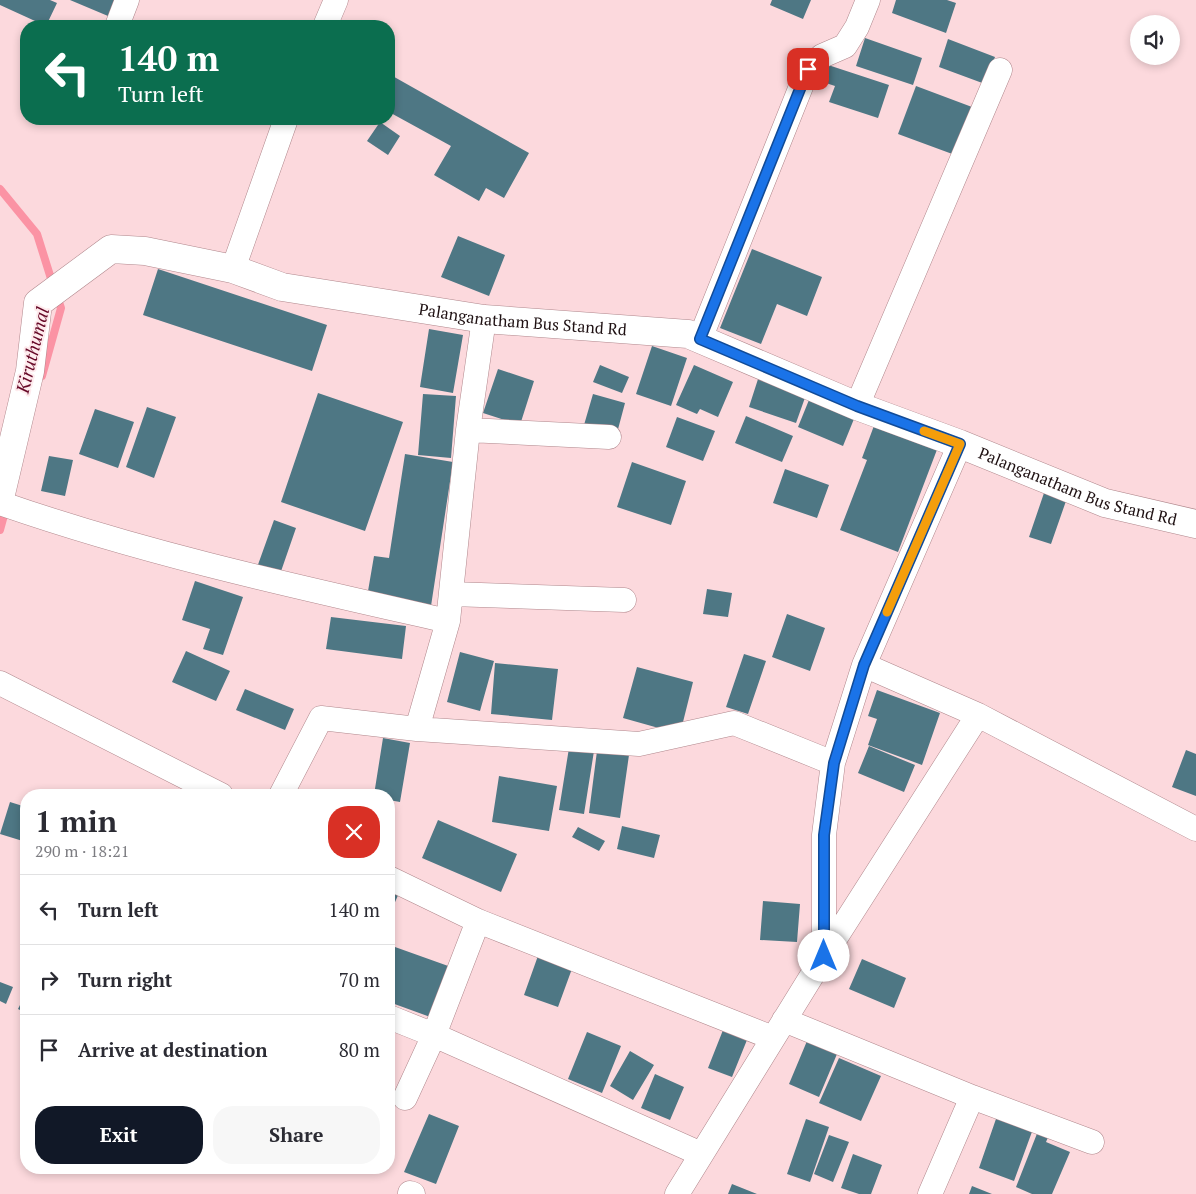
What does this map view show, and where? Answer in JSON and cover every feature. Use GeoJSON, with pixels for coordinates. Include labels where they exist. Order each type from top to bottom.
{"type":"FeatureCollection","features":[{"type":"Feature","properties":{"kind":"street"},"geometry":{"type":"LineString","coordinates":[[119,20],[126,0]]}},
{"type":"Feature","properties":{"kind":"street"},"geometry":{"type":"LineString","coordinates":[[328,20],[336,0]]}},
{"type":"Feature","properties":{"kind":"street"},"geometry":{"type":"LineString","coordinates":[[700,339],[808,69],[822,56],[845,46],[857,27],[868,0]]}},
{"type":"Feature","properties":{"kind":"street"},"geometry":{"type":"LineString","coordinates":[[857,406],[1000,70]]}},
{"type":"Feature","properties":{"kind":"street"},"geometry":{"type":"LineString","coordinates":[[234,269],[284,125]]}},
{"type":"Feature","properties":{"kind":"street","name":"Palanganatham Bus Stand Rd"},"geometry":{"type":"LineString","coordinates":[[0,498],[30,371],[38,302],[110,249],[145,251],[234,269],[282,288],[484,319],[688,334],[857,406],[960,444],[1105,503],[1196,524]]}},
{"type":"Feature","properties":{"kind":"street"},"geometry":{"type":"LineString","coordinates":[[417,729],[448,621],[468,430],[484,319]]}},
{"type":"Feature","properties":{"kind":"street"},"geometry":{"type":"LineString","coordinates":[[468,430],[609,437]]}},
{"type":"Feature","properties":{"kind":"street"},"geometry":{"type":"LineString","coordinates":[[824,956],[824,835],[834,763],[864,665],[960,444]]}},
{"type":"Feature","properties":{"kind":"street"},"geometry":{"type":"LineString","coordinates":[[0,503],[63,525],[273,581],[448,621]]}},
{"type":"Feature","properties":{"kind":"street"},"geometry":{"type":"LineString","coordinates":[[451,594],[624,600]]}},
{"type":"Feature","properties":{"kind":"street"},"geometry":{"type":"LineString","coordinates":[[864,665],[978,715],[1196,829]]}},
{"type":"Feature","properties":{"kind":"street"},"geometry":{"type":"LineString","coordinates":[[0,683],[209,789]]}},
{"type":"Feature","properties":{"kind":"street"},"geometry":{"type":"LineString","coordinates":[[677,1194],[824,956],[978,715]]}},
{"type":"Feature","properties":{"kind":"street"},"geometry":{"type":"LineString","coordinates":[[284,789],[321,718],[417,729],[640,744],[734,723],[834,763]]}},
{"type":"Feature","properties":{"kind":"street"},"geometry":{"type":"LineString","coordinates":[[395,881],[478,921],[972,1097],[1092,1142]]}},
{"type":"Feature","properties":{"kind":"street"},"geometry":{"type":"LineString","coordinates":[[405,1098],[434,1035],[478,921]]}},
{"type":"Feature","properties":{"kind":"street"},"geometry":{"type":"LineString","coordinates":[[395,1019],[701,1154]]}},
{"type":"Feature","properties":{"kind":"street"},"geometry":{"type":"LineString","coordinates":[[930,1194],[972,1097]]}},
{"type":"Feature","properties":{"kind":"building"},"geometry":{"type":"Polygon","coordinates":[[[0,0],[50,0],[57,3],[49,20],[33,20],[0,5],[0,0]]]}},
{"type":"Feature","properties":{"kind":"building"},"geometry":{"type":"Polygon","coordinates":[[[70,0],[115,0],[108,16],[70,0]]]}},
{"type":"Feature","properties":{"kind":"building"},"geometry":{"type":"Polygon","coordinates":[[[772,0],[811,0],[803,19],[770,5],[772,0]]]}},
{"type":"Feature","properties":{"kind":"building"},"geometry":{"type":"Polygon","coordinates":[[[896,0],[947,0],[956,3],[946,33],[892,13],[896,0]]]}},
{"type":"Feature","properties":{"kind":"building"},"geometry":{"type":"Polygon","coordinates":[[[865,38],[922,58],[913,85],[856,66],[865,38]]]}},
{"type":"Feature","properties":{"kind":"building"},"geometry":{"type":"Polygon","coordinates":[[[948,39],[995,57],[985,84],[939,67],[948,39]]]}},
{"type":"Feature","properties":{"kind":"building"},"geometry":{"type":"Polygon","coordinates":[[[822,63],[889,85],[878,118],[829,102],[835,86],[817,80],[822,63]]]}},
{"type":"Feature","properties":{"kind":"building"},"geometry":{"type":"Polygon","coordinates":[[[395,77],[529,153],[504,198],[486,188],[479,201],[434,175],[451,146],[395,115],[395,77]]]}},
{"type":"Feature","properties":{"kind":"building"},"geometry":{"type":"Polygon","coordinates":[[[916,86],[972,107],[955,155],[898,134],[916,86]]]}},
{"type":"Feature","properties":{"kind":"building"},"geometry":{"type":"Polygon","coordinates":[[[378,125],[384,125],[400,136],[388,155],[367,141],[378,125]]]}},
{"type":"Feature","properties":{"kind":"building"},"geometry":{"type":"Polygon","coordinates":[[[458,236],[505,255],[489,296],[441,277],[458,236]]]}},
{"type":"Feature","properties":{"kind":"building"},"geometry":{"type":"Polygon","coordinates":[[[752,249],[822,277],[807,316],[777,304],[761,344],[720,328],[752,249]]]}},
{"type":"Feature","properties":{"kind":"building"},"geometry":{"type":"Polygon","coordinates":[[[158,269],[327,325],[312,371],[143,315],[158,269]]]}},
{"type":"Feature","properties":{"kind":"building"},"geometry":{"type":"Polygon","coordinates":[[[429,329],[463,335],[453,393],[420,387],[429,329]]]}},
{"type":"Feature","properties":{"kind":"building"},"geometry":{"type":"Polygon","coordinates":[[[652,346],[687,358],[671,406],[636,394],[652,346]]]}},
{"type":"Feature","properties":{"kind":"building"},"geometry":{"type":"Polygon","coordinates":[[[600,365],[629,377],[622,393],[593,382],[600,365]]]}},
{"type":"Feature","properties":{"kind":"building"},"geometry":{"type":"Polygon","coordinates":[[[694,365],[733,382],[718,417],[700,409],[697,414],[676,405],[694,365]]]}},
{"type":"Feature","properties":{"kind":"building"},"geometry":{"type":"Polygon","coordinates":[[[498,369],[534,381],[520,425],[483,413],[498,369]]]}},
{"type":"Feature","properties":{"kind":"building"},"geometry":{"type":"Polygon","coordinates":[[[759,376],[807,392],[796,423],[749,407],[759,376]]]}},
{"type":"Feature","properties":{"kind":"building"},"geometry":{"type":"Polygon","coordinates":[[[318,393],[403,422],[365,531],[281,502],[318,393]]]}},
{"type":"Feature","properties":{"kind":"building"},"geometry":{"type":"Polygon","coordinates":[[[423,394],[456,396],[451,458],[418,455],[423,394]]]}},
{"type":"Feature","properties":{"kind":"building"},"geometry":{"type":"Polygon","coordinates":[[[593,394],[625,403],[617,433],[584,425],[593,394]]]}},
{"type":"Feature","properties":{"kind":"building"},"geometry":{"type":"Polygon","coordinates":[[[811,395],[856,414],[843,446],[798,427],[811,395]]]}},
{"type":"Feature","properties":{"kind":"building"},"geometry":{"type":"Polygon","coordinates":[[[147,407],[176,417],[154,478],[126,467],[147,407]]]}},
{"type":"Feature","properties":{"kind":"building"},"geometry":{"type":"Polygon","coordinates":[[[95,409],[134,422],[118,468],[79,454],[95,409]]]}},
{"type":"Feature","properties":{"kind":"building"},"geometry":{"type":"Polygon","coordinates":[[[746,416],[793,436],[782,462],[735,443],[746,416]]]}},
{"type":"Feature","properties":{"kind":"building"},"geometry":{"type":"Polygon","coordinates":[[[677,417],[715,431],[703,461],[666,447],[677,417]]]}},
{"type":"Feature","properties":{"kind":"building"},"geometry":{"type":"Polygon","coordinates":[[[875,423],[938,447],[898,552],[840,530],[867,460],[862,458],[875,423]]]}},
{"type":"Feature","properties":{"kind":"building"},"geometry":{"type":"Polygon","coordinates":[[[405,454],[453,462],[431,606],[367,597],[374,556],[389,558],[405,454]]]}},
{"type":"Feature","properties":{"kind":"building"},"geometry":{"type":"Polygon","coordinates":[[[49,456],[73,460],[65,496],[41,491],[49,456]]]}},
{"type":"Feature","properties":{"kind":"building"},"geometry":{"type":"Polygon","coordinates":[[[632,462],[686,481],[671,525],[617,507],[632,462]]]}},
{"type":"Feature","properties":{"kind":"building"},"geometry":{"type":"Polygon","coordinates":[[[785,469],[829,485],[817,518],[773,503],[785,469]]]}},
{"type":"Feature","properties":{"kind":"building"},"geometry":{"type":"Polygon","coordinates":[[[1044,493],[1066,501],[1051,544],[1029,537],[1044,493]]]}},
{"type":"Feature","properties":{"kind":"building"},"geometry":{"type":"Polygon","coordinates":[[[274,520],[296,528],[278,580],[255,573],[274,520]]]}},
{"type":"Feature","properties":{"kind":"building"},"geometry":{"type":"Polygon","coordinates":[[[195,581],[243,597],[223,655],[203,649],[210,629],[182,620],[195,581]]]}},
{"type":"Feature","properties":{"kind":"building"},"geometry":{"type":"Polygon","coordinates":[[[707,589],[732,593],[728,617],[703,614],[707,589]]]}},
{"type":"Feature","properties":{"kind":"building"},"geometry":{"type":"Polygon","coordinates":[[[787,614],[825,628],[810,671],[772,657],[787,614]]]}},
{"type":"Feature","properties":{"kind":"building"},"geometry":{"type":"Polygon","coordinates":[[[331,617],[406,626],[402,659],[326,649],[331,617]]]}},
{"type":"Feature","properties":{"kind":"building"},"geometry":{"type":"Polygon","coordinates":[[[186,651],[230,671],[216,701],[172,682],[186,651]]]}},
{"type":"Feature","properties":{"kind":"building"},"geometry":{"type":"Polygon","coordinates":[[[460,652],[494,661],[480,711],[447,702],[460,652]]]}},
{"type":"Feature","properties":{"kind":"building"},"geometry":{"type":"Polygon","coordinates":[[[744,654],[766,661],[748,714],[726,707],[744,654]]]}},
{"type":"Feature","properties":{"kind":"building"},"geometry":{"type":"Polygon","coordinates":[[[495,663],[558,669],[552,720],[491,714],[495,663]]]}},
{"type":"Feature","properties":{"kind":"building"},"geometry":{"type":"Polygon","coordinates":[[[637,667],[693,682],[680,734],[623,718],[637,667]]]}},
{"type":"Feature","properties":{"kind":"building"},"geometry":{"type":"Polygon","coordinates":[[[245,689],[294,709],[285,730],[236,710],[245,689]]]}},
{"type":"Feature","properties":{"kind":"building"},"geometry":{"type":"Polygon","coordinates":[[[877,690],[940,713],[922,765],[868,745],[877,719],[868,716],[877,690]]]}},
{"type":"Feature","properties":{"kind":"building"},"geometry":{"type":"Polygon","coordinates":[[[383,738],[410,743],[400,802],[395,801],[395,789],[375,789],[383,738]]]}},
{"type":"Feature","properties":{"kind":"building"},"geometry":{"type":"Polygon","coordinates":[[[869,746],[915,765],[904,792],[858,773],[869,746]]]}},
{"type":"Feature","properties":{"kind":"building"},"geometry":{"type":"Polygon","coordinates":[[[569,748],[594,751],[584,814],[559,810],[569,748]]]}},
{"type":"Feature","properties":{"kind":"building"},"geometry":{"type":"Polygon","coordinates":[[[1186,750],[1196,754],[1196,796],[1172,787],[1186,750]]]}},
{"type":"Feature","properties":{"kind":"building"},"geometry":{"type":"Polygon","coordinates":[[[597,751],[629,755],[620,818],[589,813],[597,751]]]}},
{"type":"Feature","properties":{"kind":"building"},"geometry":{"type":"Polygon","coordinates":[[[499,776],[557,786],[549,831],[492,822],[499,776]]]}},
{"type":"Feature","properties":{"kind":"building"},"geometry":{"type":"Polygon","coordinates":[[[10,802],[20,805],[20,840],[0,834],[10,802]]]}},
{"type":"Feature","properties":{"kind":"building"},"geometry":{"type":"Polygon","coordinates":[[[438,820],[517,854],[501,892],[422,858],[438,820]]]}},
{"type":"Feature","properties":{"kind":"building"},"geometry":{"type":"Polygon","coordinates":[[[622,826],[660,835],[654,858],[617,849],[622,826]]]}},
{"type":"Feature","properties":{"kind":"building"},"geometry":{"type":"Polygon","coordinates":[[[578,827],[605,841],[599,851],[572,837],[578,827]]]}},
{"type":"Feature","properties":{"kind":"building"},"geometry":{"type":"Polygon","coordinates":[[[395,891],[399,893],[395,902],[395,891]]]}},
{"type":"Feature","properties":{"kind":"building"},"geometry":{"type":"Polygon","coordinates":[[[763,901],[800,904],[797,942],[760,940],[763,901]]]}},
{"type":"Feature","properties":{"kind":"building"},"geometry":{"type":"Polygon","coordinates":[[[395,947],[451,967],[433,1018],[395,1004],[395,947]]]}},
{"type":"Feature","properties":{"kind":"building"},"geometry":{"type":"Polygon","coordinates":[[[539,953],[573,966],[558,1007],[524,995],[539,953]]]}},
{"type":"Feature","properties":{"kind":"building"},"geometry":{"type":"Polygon","coordinates":[[[862,959],[906,978],[894,1008],[849,989],[862,959]]]}},
{"type":"Feature","properties":{"kind":"building"},"geometry":{"type":"Polygon","coordinates":[[[0,982],[13,987],[6,1004],[0,1001],[0,982]]]}},
{"type":"Feature","properties":{"kind":"building"},"geometry":{"type":"Polygon","coordinates":[[[725,1025],[749,1035],[732,1077],[708,1068],[725,1025]]]}},
{"type":"Feature","properties":{"kind":"building"},"geometry":{"type":"Polygon","coordinates":[[[587,1032],[621,1046],[602,1093],[568,1079],[587,1032]]]}},
{"type":"Feature","properties":{"kind":"building"},"geometry":{"type":"Polygon","coordinates":[[[807,1041],[837,1054],[819,1097],[789,1084],[807,1041]]]}},
{"type":"Feature","properties":{"kind":"building"},"geometry":{"type":"Polygon","coordinates":[[[630,1051],[654,1065],[633,1100],[610,1086],[630,1051]]]}},
{"type":"Feature","properties":{"kind":"building"},"geometry":{"type":"Polygon","coordinates":[[[839,1058],[881,1076],[861,1121],[819,1103],[839,1058]]]}},
{"type":"Feature","properties":{"kind":"building"},"geometry":{"type":"Polygon","coordinates":[[[655,1074],[684,1087],[670,1120],[641,1108],[655,1074]]]}},
{"type":"Feature","properties":{"kind":"building"},"geometry":{"type":"Polygon","coordinates":[[[429,1114],[459,1126],[436,1184],[404,1172],[429,1114]]]}},
{"type":"Feature","properties":{"kind":"building"},"geometry":{"type":"Polygon","coordinates":[[[997,1116],[1033,1129],[1014,1181],[979,1168],[997,1116]]]}},
{"type":"Feature","properties":{"kind":"building"},"geometry":{"type":"Polygon","coordinates":[[[806,1119],[829,1127],[810,1182],[787,1174],[806,1119]]]}},
{"type":"Feature","properties":{"kind":"building"},"geometry":{"type":"Polygon","coordinates":[[[1040,1126],[1051,1130],[1046,1142],[1070,1152],[1052,1194],[1032,1194],[1016,1187],[1040,1126]]]}},
{"type":"Feature","properties":{"kind":"building"},"geometry":{"type":"Polygon","coordinates":[[[829,1135],[849,1142],[833,1182],[814,1174],[829,1135]]]}},
{"type":"Feature","properties":{"kind":"building"},"geometry":{"type":"Polygon","coordinates":[[[853,1154],[882,1165],[871,1194],[859,1194],[841,1188],[853,1154]]]}},
{"type":"Feature","properties":{"kind":"building"},"geometry":{"type":"Polygon","coordinates":[[[732,1184],[757,1194],[728,1194],[732,1184]]]}},
{"type":"Feature","properties":{"kind":"building"},"geometry":{"type":"Polygon","coordinates":[[[972,1186],[992,1194],[969,1194],[972,1186]]]}},
{"type":"Feature","properties":{"kind":"waterway","name":"Kiruthumal"},"geometry":{"type":"LineString","coordinates":[[0,189],[37,234],[53,285]]}},
{"type":"Feature","properties":{"kind":"waterway","name":"Kiruthumal"},"geometry":{"type":"LineString","coordinates":[[42,376],[61,308],[57,296]]}},
{"type":"Feature","properties":{"kind":"waterway","name":"Kiruthumal"},"geometry":{"type":"LineString","coordinates":[[0,530],[6,508]]}},
{"type":"Feature","properties":{"kind":"slow traffic"},"geometry":{"type":"LineString","coordinates":[[887,612],[960,444],[924,431]]}},
{"type":"Feature","properties":{"kind":"route"},"geometry":{"type":"LineString","coordinates":[[808,69],[700,339],[857,406],[960,444],[864,665],[834,763],[824,835],[824,956]]}}]}
